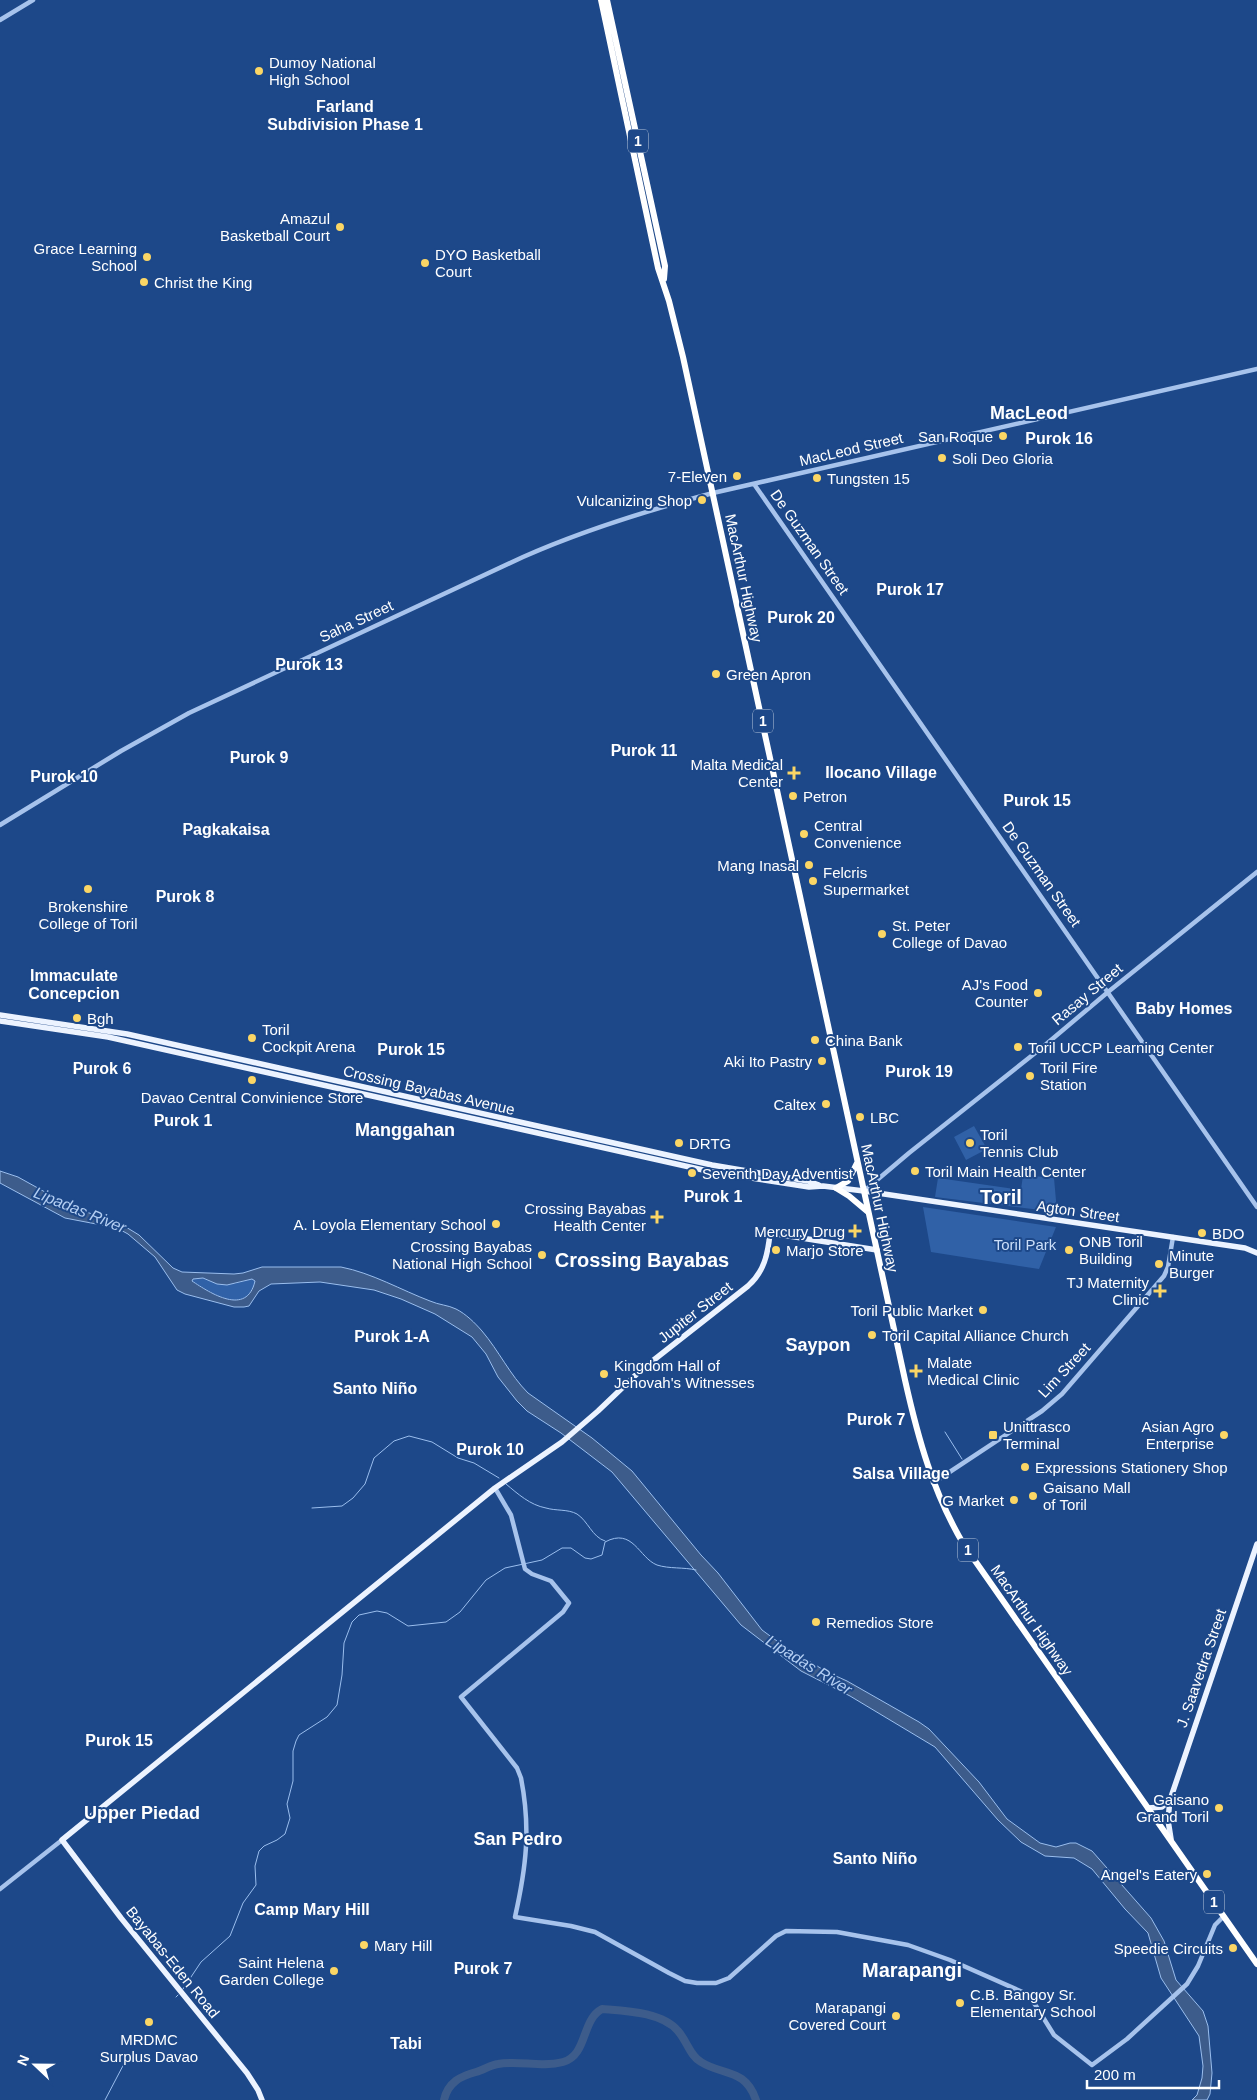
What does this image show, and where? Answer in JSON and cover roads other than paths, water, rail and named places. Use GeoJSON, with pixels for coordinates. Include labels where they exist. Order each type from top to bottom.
{"type":"FeatureCollection","features":[{"type":"Feature","properties":{"kind":"highway","name":"MacArthur Highway"},"geometry":{"type":"LineString","coordinates":[[601,0],[623,87]]}},
{"type":"Feature","properties":{"kind":"highway","name":"MacArthur Highway"},"geometry":{"type":"LineString","coordinates":[[607,0],[658,268],[664,282],[683,356],[915,1424],[933,1483],[946,1513],[964,1545],[1257,1964]]}},
{"type":"Feature","properties":{"kind":"highway"},"geometry":{"type":"LineString","coordinates":[[858,1162],[848,1181],[836,1188],[856,1201],[868,1212]]}},
{"type":"Feature","properties":{"kind":"main road","name":"Crossing Bayabas Avenue"},"geometry":{"type":"LineString","coordinates":[[0,1015],[127,1034],[712,1165],[808,1181],[823,1186],[864,1191]]}},
{"type":"Feature","properties":{"kind":"main road","name":"Crossing Bayabas Avenue"},"geometry":{"type":"LineString","coordinates":[[0,1021],[108,1038],[712,1172],[809,1187],[823,1186]]}},
{"type":"Feature","properties":{"kind":"main road"},"geometry":{"type":"LineString","coordinates":[[873,1183],[872,1189],[877,1193]]}},
{"type":"Feature","properties":{"kind":"main road","name":"Agton Street"},"geometry":{"type":"LineString","coordinates":[[864,1191],[1239,1247],[1257,1253]]}},
{"type":"Feature","properties":{"kind":"main road","name":"Jupiter Street"},"geometry":{"type":"LineString","coordinates":[[62,1840],[495,1488],[562,1442],[589,1420],[642,1370],[753,1282],[764,1264],[770,1233],[877,1250]]}},
{"type":"Feature","properties":{"kind":"main road","name":"J. Saavedra Street"},"geometry":{"type":"LineString","coordinates":[[1171,1840],[1168,1820],[1170,1800],[1257,1544]]}},
{"type":"Feature","properties":{"kind":"main road"},"geometry":{"type":"LineString","coordinates":[[1148,1808],[1160,1808],[1170,1800]]}},
{"type":"Feature","properties":{"kind":"main road","name":"Bayabas-Eden Road"},"geometry":{"type":"LineString","coordinates":[[62,1840],[121,1918],[247,2073],[262,2100]]}},
{"type":"Feature","properties":{"kind":"street"},"geometry":{"type":"LineString","coordinates":[[0,20],[33,0]]}},
{"type":"Feature","properties":{"kind":"street","name":"MacLeod Street"},"geometry":{"type":"LineString","coordinates":[[713,493],[1257,369]]}},
{"type":"Feature","properties":{"kind":"street","name":"De Guzman Street"},"geometry":{"type":"LineString","coordinates":[[754,484],[1257,1207]]}},
{"type":"Feature","properties":{"kind":"street","name":"Saha Street"},"geometry":{"type":"LineString","coordinates":[[0,825],[158,730],[231,693],[539,550],[661,508],[713,493]]}},
{"type":"Feature","properties":{"kind":"street","name":"Rasay Street"},"geometry":{"type":"LineString","coordinates":[[864,1191],[1257,872]]}},
{"type":"Feature","properties":{"kind":"street","name":"Lim Street"},"geometry":{"type":"LineString","coordinates":[[933,1483],[1042,1411],[1062,1394],[1164,1276],[1168,1267],[1173,1237]]}},
{"type":"Feature","properties":{"kind":"street"},"geometry":{"type":"LineString","coordinates":[[495,1488],[511,1514],[524,1564],[530,1573],[551,1581],[569,1603],[563,1612],[461,1697],[517,1768],[521,1778],[527,1847],[524,1875],[515,1917],[595,1932],[669,1973],[685,1981],[697,1983],[716,1983],[729,1978],[776,1936],[786,1931],[837,1932],[908,1945],[950,1960],[1024,1992],[1032,2000],[1054,2035],[1092,2065],[1127,2039],[1169,1999],[1184,1988],[1194,1974],[1215,1925],[1224,1916]]}},
{"type":"Feature","properties":{"kind":"street"},"geometry":{"type":"LineString","coordinates":[[0,1889],[62,1840]]}},
{"type":"Feature","properties":{"kind":"water","name":"Lipadas River"},"geometry":{"type":"Polygon","coordinates":[[[0,1171],[18,1177],[72,1207],[121,1224],[139,1235],[173,1268],[182,1272],[234,1274],[262,1267],[341,1267],[364,1273],[419,1297],[453,1308],[467,1316],[488,1339],[528,1393],[592,1438],[632,1471],[718,1573],[762,1630],[827,1672],[847,1681],[929,1729],[979,1782],[1007,1819],[1040,1843],[1056,1847],[1076,1843],[1092,1851],[1151,1918],[1164,1941],[1176,1980],[1203,2011],[1208,2026],[1212,2073],[1210,2094],[1207,2100],[1192,2100],[1197,2095],[1202,2078],[1203,2066],[1199,2036],[1161,1978],[1148,1933],[1125,1909],[1092,1869],[1074,1858],[1045,1856],[1021,1842],[998,1820],[935,1747],[850,1696],[801,1671],[741,1625],[612,1472],[561,1433],[527,1411],[517,1401],[498,1377],[486,1354],[472,1337],[435,1314],[401,1299],[374,1290],[320,1282],[271,1284],[259,1291],[249,1306],[244,1307],[234,1307],[185,1294],[177,1290],[155,1257],[128,1234],[117,1228],[65,1218],[0,1183],[0,1171]],[[203,1278],[193,1279],[192,1281],[218,1296],[236,1300],[244,1298],[251,1292],[255,1281],[252,1279],[227,1285],[217,1284],[203,1278]]]}},
{"type":"Feature","properties":{"kind":"waterway"},"geometry":{"type":"LineString","coordinates":[[945,1432],[962,1459]]}},
{"type":"Feature","properties":{"kind":"waterway"},"geometry":{"type":"LineString","coordinates":[[312,1508],[342,1506],[353,1498],[365,1484],[374,1458],[394,1441],[409,1436],[432,1442],[458,1458],[474,1463],[499,1478]]}},
{"type":"Feature","properties":{"kind":"waterway"},"geometry":{"type":"LineString","coordinates":[[506,1484],[524,1499],[540,1507],[570,1511],[577,1514],[593,1533],[605,1541]]}},
{"type":"Feature","properties":{"kind":"waterway"},"geometry":{"type":"LineString","coordinates":[[183,1989],[201,1962],[230,1936],[243,1903],[256,1885],[255,1866],[259,1851],[285,1834],[290,1818],[287,1804],[293,1781],[293,1751],[296,1741],[299,1735],[327,1717],[337,1705],[342,1675],[344,1643],[352,1622],[359,1615],[377,1611],[387,1613],[408,1626],[446,1622],[460,1612],[486,1580],[505,1568],[542,1560],[562,1548],[571,1548],[585,1558],[591,1559],[602,1555],[605,1542],[615,1538],[629,1541],[657,1565],[696,1570]]}},
{"type":"Feature","properties":{"kind":"waterway"},"geometry":{"type":"LineString","coordinates":[[444,2100],[452,2084],[456,2081],[492,2065],[506,2063],[555,2064],[571,2058],[581,2045],[595,2014],[602,2009],[643,2014],[663,2020],[678,2031],[697,2059],[709,2066],[740,2078],[746,2083],[756,2100]]}},
{"type":"Feature","properties":{"kind":"waterway"},"geometry":{"type":"LineString","coordinates":[[105,2100],[126,2060]]}},
{"type":"Feature","properties":{"kind":"place","name":"Dumoy National High School"},"geometry":{"type":"Point","coordinates":[259,71]}},
{"type":"Feature","properties":{"kind":"place","name":"Amazul Basketball Court"},"geometry":{"type":"Point","coordinates":[340,227]}},
{"type":"Feature","properties":{"kind":"place","name":"Grace Learning School"},"geometry":{"type":"Point","coordinates":[147,257]}},
{"type":"Feature","properties":{"kind":"place","name":"DYO Basketball Court"},"geometry":{"type":"Point","coordinates":[425,263]}},
{"type":"Feature","properties":{"kind":"place","name":"Christ the King"},"geometry":{"type":"Point","coordinates":[144,282]}},
{"type":"Feature","properties":{"kind":"place","name":"San Roque"},"geometry":{"type":"Point","coordinates":[1003,436]}},
{"type":"Feature","properties":{"kind":"place","name":"Soli Deo Gloria"},"geometry":{"type":"Point","coordinates":[942,458]}},
{"type":"Feature","properties":{"kind":"place","name":"7-Eleven"},"geometry":{"type":"Point","coordinates":[737,476]}},
{"type":"Feature","properties":{"kind":"place","name":"Tungsten 15"},"geometry":{"type":"Point","coordinates":[817,478]}},
{"type":"Feature","properties":{"kind":"place","name":"Vulcanizing Shop"},"geometry":{"type":"Point","coordinates":[702,500]}},
{"type":"Feature","properties":{"kind":"place","name":"Green Apron"},"geometry":{"type":"Point","coordinates":[716,674]}},
{"type":"Feature","properties":{"kind":"place","name":"Malta Medical Center"},"geometry":{"type":"Point","coordinates":[794,773]}},
{"type":"Feature","properties":{"kind":"place","name":"Petron"},"geometry":{"type":"Point","coordinates":[793,796]}},
{"type":"Feature","properties":{"kind":"place","name":"Central Convenience"},"geometry":{"type":"Point","coordinates":[804,834]}},
{"type":"Feature","properties":{"kind":"place","name":"Mang Inasal"},"geometry":{"type":"Point","coordinates":[809,865]}},
{"type":"Feature","properties":{"kind":"place","name":"Felcris Supermarket"},"geometry":{"type":"Point","coordinates":[813,881]}},
{"type":"Feature","properties":{"kind":"place","name":"Brokenshire College of Toril"},"geometry":{"type":"Point","coordinates":[88,889]}},
{"type":"Feature","properties":{"kind":"place","name":"St. Peter College of Davao"},"geometry":{"type":"Point","coordinates":[882,934]}},
{"type":"Feature","properties":{"kind":"place","name":"AJ's Food Counter"},"geometry":{"type":"Point","coordinates":[1038,993]}},
{"type":"Feature","properties":{"kind":"place","name":"Bgh"},"geometry":{"type":"Point","coordinates":[77,1018]}},
{"type":"Feature","properties":{"kind":"place","name":"Toril Cockpit Arena"},"geometry":{"type":"Point","coordinates":[252,1038]}},
{"type":"Feature","properties":{"kind":"place","name":"China Bank"},"geometry":{"type":"Point","coordinates":[815,1040]}},
{"type":"Feature","properties":{"kind":"place","name":"Toril UCCP Learning Center"},"geometry":{"type":"Point","coordinates":[1018,1047]}},
{"type":"Feature","properties":{"kind":"place","name":"Aki Ito Pastry"},"geometry":{"type":"Point","coordinates":[822,1061]}},
{"type":"Feature","properties":{"kind":"place","name":"Toril Fire Station"},"geometry":{"type":"Point","coordinates":[1030,1076]}},
{"type":"Feature","properties":{"kind":"place","name":"Davao Central Convinience Store"},"geometry":{"type":"Point","coordinates":[252,1080]}},
{"type":"Feature","properties":{"kind":"place","name":"Caltex"},"geometry":{"type":"Point","coordinates":[826,1104]}},
{"type":"Feature","properties":{"kind":"place","name":"LBC"},"geometry":{"type":"Point","coordinates":[860,1117]}},
{"type":"Feature","properties":{"kind":"place","name":"DRTG"},"geometry":{"type":"Point","coordinates":[679,1143]}},
{"type":"Feature","properties":{"kind":"place","name":"Toril Tennis Club"},"geometry":{"type":"Point","coordinates":[970,1143]}},
{"type":"Feature","properties":{"kind":"place","name":"Toril Main Health Center"},"geometry":{"type":"Point","coordinates":[915,1171]}},
{"type":"Feature","properties":{"kind":"place","name":"Seventh Day Adventist"},"geometry":{"type":"Point","coordinates":[692,1173]}},
{"type":"Feature","properties":{"kind":"place","name":"Crossing Bayabas Health Center"},"geometry":{"type":"Point","coordinates":[657,1217]}},
{"type":"Feature","properties":{"kind":"place","name":"A. Loyola Elementary School"},"geometry":{"type":"Point","coordinates":[496,1224]}},
{"type":"Feature","properties":{"kind":"place","name":"Mercury Drug"},"geometry":{"type":"Point","coordinates":[855,1231]}},
{"type":"Feature","properties":{"kind":"place","name":"BDO"},"geometry":{"type":"Point","coordinates":[1202,1233]}},
{"type":"Feature","properties":{"kind":"place","name":"Marjo Store"},"geometry":{"type":"Point","coordinates":[776,1250]}},
{"type":"Feature","properties":{"kind":"place","name":"ONB Toril Building"},"geometry":{"type":"Point","coordinates":[1069,1250]}},
{"type":"Feature","properties":{"kind":"place","name":"Crossing Bayabas National High School"},"geometry":{"type":"Point","coordinates":[542,1255]}},
{"type":"Feature","properties":{"kind":"place","name":"Minute Burger"},"geometry":{"type":"Point","coordinates":[1159,1264]}},
{"type":"Feature","properties":{"kind":"place","name":"TJ Maternity Clinic"},"geometry":{"type":"Point","coordinates":[1160,1291]}},
{"type":"Feature","properties":{"kind":"place","name":"Toril Public Market"},"geometry":{"type":"Point","coordinates":[983,1310]}},
{"type":"Feature","properties":{"kind":"place","name":"Toril Capital Alliance Church"},"geometry":{"type":"Point","coordinates":[872,1335]}},
{"type":"Feature","properties":{"kind":"place","name":"Malate Medical Clinic"},"geometry":{"type":"Point","coordinates":[916,1371]}},
{"type":"Feature","properties":{"kind":"place","name":"Kingdom Hall of Jehovah's Witnesses"},"geometry":{"type":"Point","coordinates":[604,1374]}},
{"type":"Feature","properties":{"kind":"place","name":"Unittrasco Terminal"},"geometry":{"type":"Point","coordinates":[993,1435]}},
{"type":"Feature","properties":{"kind":"place","name":"Asian Agro Enterprise"},"geometry":{"type":"Point","coordinates":[1224,1435]}},
{"type":"Feature","properties":{"kind":"place","name":"Expressions Stationery Shop"},"geometry":{"type":"Point","coordinates":[1025,1467]}},
{"type":"Feature","properties":{"kind":"place","name":"Gaisano Mall of Toril"},"geometry":{"type":"Point","coordinates":[1033,1496]}},
{"type":"Feature","properties":{"kind":"place","name":"G Market"},"geometry":{"type":"Point","coordinates":[1014,1500]}},
{"type":"Feature","properties":{"kind":"place","name":"Remedios Store"},"geometry":{"type":"Point","coordinates":[816,1622]}},
{"type":"Feature","properties":{"kind":"place","name":"Gaisano Grand Toril"},"geometry":{"type":"Point","coordinates":[1219,1808]}},
{"type":"Feature","properties":{"kind":"place","name":"Angel's Eatery"},"geometry":{"type":"Point","coordinates":[1207,1874]}},
{"type":"Feature","properties":{"kind":"place","name":"Mary Hill"},"geometry":{"type":"Point","coordinates":[364,1945]}},
{"type":"Feature","properties":{"kind":"place","name":"Speedie Circuits"},"geometry":{"type":"Point","coordinates":[1233,1948]}},
{"type":"Feature","properties":{"kind":"place","name":"Saint Helena Garden College"},"geometry":{"type":"Point","coordinates":[334,1971]}},
{"type":"Feature","properties":{"kind":"place","name":"C.B. Bangoy Sr. Elementary School"},"geometry":{"type":"Point","coordinates":[960,2003]}},
{"type":"Feature","properties":{"kind":"place","name":"Marapangi Covered Court"},"geometry":{"type":"Point","coordinates":[896,2016]}},
{"type":"Feature","properties":{"kind":"place","name":"MRDMC Surplus Davao"},"geometry":{"type":"Point","coordinates":[149,2022]}},
{"type":"Feature","properties":{"kind":"district","name":"Farland Subdivision Phase 1"},"geometry":{"type":"Point","coordinates":[345,115]}},
{"type":"Feature","properties":{"kind":"district","name":"MacLeod"},"geometry":{"type":"Point","coordinates":[1029,413]}},
{"type":"Feature","properties":{"kind":"district","name":"Purok 16"},"geometry":{"type":"Point","coordinates":[1059,438]}},
{"type":"Feature","properties":{"kind":"district","name":"Purok 17"},"geometry":{"type":"Point","coordinates":[910,589]}},
{"type":"Feature","properties":{"kind":"district","name":"Purok 20"},"geometry":{"type":"Point","coordinates":[801,617]}},
{"type":"Feature","properties":{"kind":"district","name":"Purok 13"},"geometry":{"type":"Point","coordinates":[309,664]}},
{"type":"Feature","properties":{"kind":"district","name":"Purok 11"},"geometry":{"type":"Point","coordinates":[644,750]}},
{"type":"Feature","properties":{"kind":"district","name":"Purok 9"},"geometry":{"type":"Point","coordinates":[259,757]}},
{"type":"Feature","properties":{"kind":"district","name":"Ilocano Village"},"geometry":{"type":"Point","coordinates":[881,772]}},
{"type":"Feature","properties":{"kind":"district","name":"Purok 10"},"geometry":{"type":"Point","coordinates":[64,776]}},
{"type":"Feature","properties":{"kind":"district","name":"Purok 15"},"geometry":{"type":"Point","coordinates":[1037,800]}},
{"type":"Feature","properties":{"kind":"district","name":"Pagkakaisa"},"geometry":{"type":"Point","coordinates":[226,829]}},
{"type":"Feature","properties":{"kind":"district","name":"Purok 8"},"geometry":{"type":"Point","coordinates":[185,896]}},
{"type":"Feature","properties":{"kind":"district","name":"Immaculate Concepcion"},"geometry":{"type":"Point","coordinates":[74,984]}},
{"type":"Feature","properties":{"kind":"district","name":"Baby Homes"},"geometry":{"type":"Point","coordinates":[1184,1008]}},
{"type":"Feature","properties":{"kind":"district","name":"Purok 15"},"geometry":{"type":"Point","coordinates":[411,1049]}},
{"type":"Feature","properties":{"kind":"district","name":"Purok 6"},"geometry":{"type":"Point","coordinates":[102,1068]}},
{"type":"Feature","properties":{"kind":"district","name":"Purok 19"},"geometry":{"type":"Point","coordinates":[919,1071]}},
{"type":"Feature","properties":{"kind":"district","name":"Purok 1"},"geometry":{"type":"Point","coordinates":[183,1120]}},
{"type":"Feature","properties":{"kind":"district","name":"Manggahan"},"geometry":{"type":"Point","coordinates":[405,1130]}},
{"type":"Feature","properties":{"kind":"district","name":"Purok 1"},"geometry":{"type":"Point","coordinates":[713,1196]}},
{"type":"Feature","properties":{"kind":"district","name":"Toril"},"geometry":{"type":"Point","coordinates":[1001,1197]}},
{"type":"Feature","properties":{"kind":"district","name":"Crossing Bayabas"},"geometry":{"type":"Point","coordinates":[642,1260]}},
{"type":"Feature","properties":{"kind":"district","name":"Purok 1-A"},"geometry":{"type":"Point","coordinates":[392,1336]}},
{"type":"Feature","properties":{"kind":"district","name":"Saypon"},"geometry":{"type":"Point","coordinates":[818,1345]}},
{"type":"Feature","properties":{"kind":"district","name":"Santo Niño"},"geometry":{"type":"Point","coordinates":[375,1388]}},
{"type":"Feature","properties":{"kind":"district","name":"Purok 7"},"geometry":{"type":"Point","coordinates":[876,1419]}},
{"type":"Feature","properties":{"kind":"district","name":"Purok 10"},"geometry":{"type":"Point","coordinates":[490,1449]}},
{"type":"Feature","properties":{"kind":"district","name":"Salsa Village"},"geometry":{"type":"Point","coordinates":[901,1473]}},
{"type":"Feature","properties":{"kind":"district","name":"Purok 15"},"geometry":{"type":"Point","coordinates":[119,1740]}},
{"type":"Feature","properties":{"kind":"district","name":"Upper Piedad"},"geometry":{"type":"Point","coordinates":[142,1813]}},
{"type":"Feature","properties":{"kind":"district","name":"San Pedro"},"geometry":{"type":"Point","coordinates":[518,1839]}},
{"type":"Feature","properties":{"kind":"district","name":"Santo Niño"},"geometry":{"type":"Point","coordinates":[875,1858]}},
{"type":"Feature","properties":{"kind":"district","name":"Camp Mary Hill"},"geometry":{"type":"Point","coordinates":[312,1909]}},
{"type":"Feature","properties":{"kind":"district","name":"Purok 7"},"geometry":{"type":"Point","coordinates":[483,1968]}},
{"type":"Feature","properties":{"kind":"district","name":"Marapangi"},"geometry":{"type":"Point","coordinates":[912,1970]}},
{"type":"Feature","properties":{"kind":"district","name":"Tabi"},"geometry":{"type":"Point","coordinates":[406,2043]}},
{"type":"Feature","properties":{"kind":"park label","name":"Toril Park"},"geometry":{"type":"Point","coordinates":[1025,1244]}}]}
